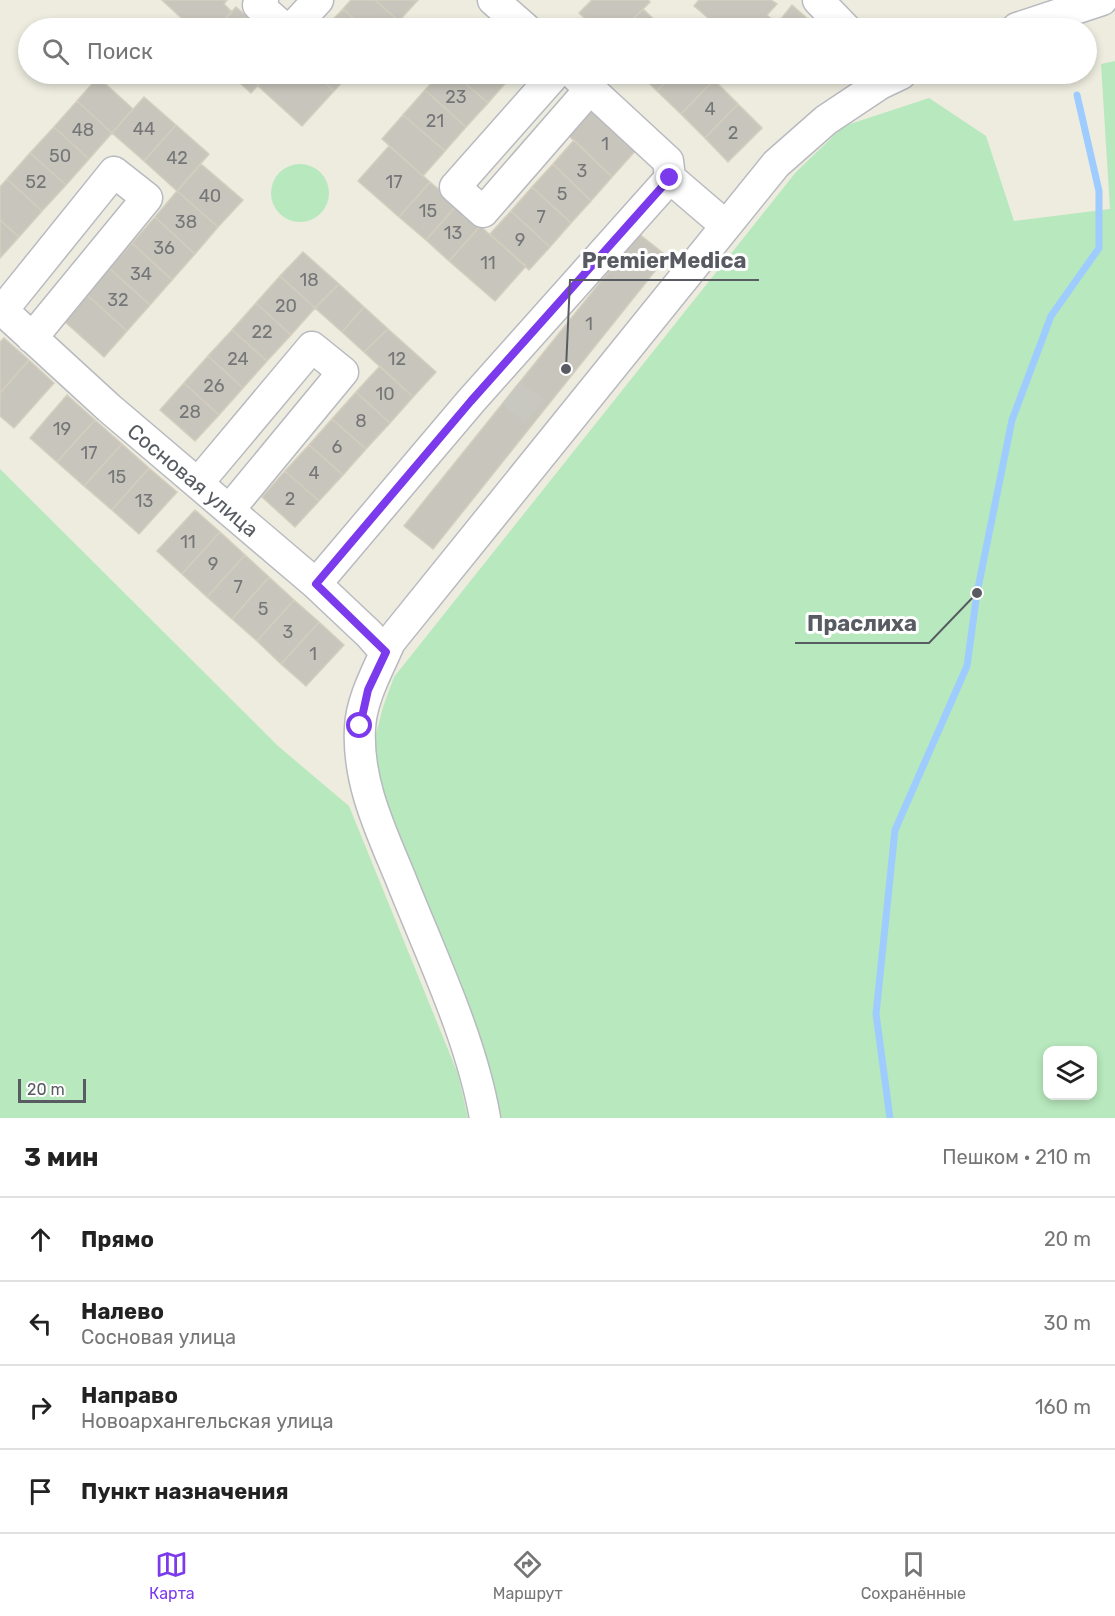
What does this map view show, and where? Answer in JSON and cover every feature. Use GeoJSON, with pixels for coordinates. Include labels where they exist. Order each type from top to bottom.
{"type":"FeatureCollection","features":[{"type":"Feature","properties":{"kind":"street"},"geometry":{"type":"LineString","coordinates":[[263,0],[258,5],[273,18]]}},
{"type":"Feature","properties":{"kind":"street"},"geometry":{"type":"LineString","coordinates":[[301,18],[318,0]]}},
{"type":"Feature","properties":{"kind":"street"},"geometry":{"type":"LineString","coordinates":[[493,0],[514,18]]}},
{"type":"Feature","properties":{"kind":"street"},"geometry":{"type":"LineString","coordinates":[[818,0],[835,18]]}},
{"type":"Feature","properties":{"kind":"street"},"geometry":{"type":"LineString","coordinates":[[1047,18],[1102,0]]}},
{"type":"Feature","properties":{"kind":"street"},"geometry":{"type":"LineString","coordinates":[[546,84],[455,188],[483,212],[580,84]]}},
{"type":"Feature","properties":{"kind":"street"},"geometry":{"type":"LineString","coordinates":[[585,84],[668,161],[670,178],[726,226]]}},
{"type":"Feature","properties":{"kind":"street"},"geometry":{"type":"LineString","coordinates":[[485,1118],[481,1095],[457,1019],[372,809],[361,768],[360,726],[368,690],[390,642],[549,423],[726,226],[776,164],[826,120],[876,84]]}},
{"type":"Feature","properties":{"kind":"street"},"geometry":{"type":"LineString","coordinates":[[1,309],[114,172],[147,198],[32,338]]}},
{"type":"Feature","properties":{"kind":"street"},"geometry":{"type":"LineString","coordinates":[[316,584],[471,401],[502,385],[670,178]]}},
{"type":"Feature","properties":{"kind":"street","name":"Сосновая улица"},"geometry":{"type":"LineString","coordinates":[[1,309],[109,408],[316,584],[386,652]]}},
{"type":"Feature","properties":{"kind":"street"},"geometry":{"type":"LineString","coordinates":[[198,483],[312,347],[343,372],[229,510]]}},
{"type":"Feature","properties":{"kind":"green space"},"geometry":{"type":"Polygon","coordinates":[[[1115,61],[1115,1118],[497,1118],[377,782],[373,746],[394,677],[796,172],[844,126],[929,98],[986,136],[1014,221],[1110,209],[1101,64],[1115,61]]]}},
{"type":"Feature","properties":{"kind":"green space"},"geometry":{"type":"Polygon","coordinates":[[[294,164],[306,164],[321,172],[329,187],[329,199],[321,214],[306,222],[294,222],[279,214],[271,199],[271,187],[279,172],[294,164]]]}},
{"type":"Feature","properties":{"kind":"green space"},"geometry":{"type":"Polygon","coordinates":[[[0,469],[278,746],[349,806],[458,1074],[468,1118],[0,1118],[0,469]]]}},
{"type":"Feature","properties":{"kind":"building"},"geometry":{"type":"Polygon","coordinates":[[[162,0],[227,0],[224,4],[232,12],[226,18],[181,18],[162,0]]]}},
{"type":"Feature","properties":{"kind":"building"},"geometry":{"type":"Polygon","coordinates":[[[351,0],[375,0],[396,18],[353,18],[343,9],[351,0]]]}},
{"type":"Feature","properties":{"kind":"building"},"geometry":{"type":"Polygon","coordinates":[[[375,0],[418,0],[402,18],[396,18],[375,0]]]}},
{"type":"Feature","properties":{"kind":"building"},"geometry":{"type":"Polygon","coordinates":[[[592,0],[648,0],[650,2],[634,18],[584,18],[579,13],[592,0]]]}},
{"type":"Feature","properties":{"kind":"building"},"geometry":{"type":"Polygon","coordinates":[[[699,0],[771,0],[777,4],[767,15],[770,18],[708,18],[694,6],[699,0]]]}},
{"type":"Feature","properties":{"kind":"building"},"geometry":{"type":"Polygon","coordinates":[[[792,5],[807,18],[782,18],[792,5]]]}},
{"type":"Feature","properties":{"kind":"building"},"geometry":{"type":"Polygon","coordinates":[[[236,7],[249,18],[226,18],[236,7]]]}},
{"type":"Feature","properties":{"kind":"building"},"geometry":{"type":"Polygon","coordinates":[[[343,9],[353,18],[334,18],[343,9]]]}},
{"type":"Feature","properties":{"kind":"building"},"geometry":{"type":"Polygon","coordinates":[[[643,9],[652,18],[634,18],[643,9]]]}},
{"type":"Feature","properties":{"kind":"building"},"geometry":{"type":"Polygon","coordinates":[[[92,84],[106,84],[133,109],[112,133],[77,101],[92,84]]]}},
{"type":"Feature","properties":{"kind":"building"},"geometry":{"type":"Polygon","coordinates":[[[241,84],[259,84],[251,93],[241,84]]]}},
{"type":"Feature","properties":{"kind":"building"},"geometry":{"type":"Polygon","coordinates":[[[327,84],[334,91],[302,126],[257,85],[327,84]]]}},
{"type":"Feature","properties":{"kind":"building"},"geometry":{"type":"Polygon","coordinates":[[[327,84],[341,84],[334,91],[327,84]]]}},
{"type":"Feature","properties":{"kind":"building"},"geometry":{"type":"Polygon","coordinates":[[[431,84],[466,84],[488,103],[466,127],[425,90],[431,84]]]}},
{"type":"Feature","properties":{"kind":"building"},"geometry":{"type":"Polygon","coordinates":[[[466,84],[505,84],[488,103],[466,84]]]}},
{"type":"Feature","properties":{"kind":"building"},"geometry":{"type":"Polygon","coordinates":[[[650,84],[664,84],[657,91],[650,84]]]}},
{"type":"Feature","properties":{"kind":"building"},"geometry":{"type":"Polygon","coordinates":[[[664,84],[710,84],[681,114],[657,91],[664,84]]]}},
{"type":"Feature","properties":{"kind":"building"},"geometry":{"type":"Polygon","coordinates":[[[710,84],[718,84],[738,104],[705,138],[681,114],[710,84]]]}},
{"type":"Feature","properties":{"kind":"building"},"geometry":{"type":"Polygon","coordinates":[[[425,90],[466,127],[445,151],[403,115],[425,90]]]}},
{"type":"Feature","properties":{"kind":"building"},"geometry":{"type":"Polygon","coordinates":[[[144,97],[176,125],[144,161],[112,133],[144,97]]]}},
{"type":"Feature","properties":{"kind":"building"},"geometry":{"type":"Polygon","coordinates":[[[77,101],[112,133],[89,159],[54,127],[77,101]]]}},
{"type":"Feature","properties":{"kind":"building"},"geometry":{"type":"Polygon","coordinates":[[[738,104],[762,128],[728,162],[705,138],[738,104]]]}},
{"type":"Feature","properties":{"kind":"building"},"geometry":{"type":"Polygon","coordinates":[[[592,109],[637,149],[612,177],[568,135],[592,109]]]}},
{"type":"Feature","properties":{"kind":"building"},"geometry":{"type":"Polygon","coordinates":[[[403,115],[445,151],[423,176],[382,139],[403,115]]]}},
{"type":"Feature","properties":{"kind":"building"},"geometry":{"type":"Polygon","coordinates":[[[176,125],[209,154],[177,191],[144,161],[176,125]]]}},
{"type":"Feature","properties":{"kind":"building"},"geometry":{"type":"Polygon","coordinates":[[[54,127],[89,159],[66,185],[30,153],[54,127]]]}},
{"type":"Feature","properties":{"kind":"building"},"geometry":{"type":"Polygon","coordinates":[[[574,140],[612,177],[591,201],[553,164],[574,140]]]}},
{"type":"Feature","properties":{"kind":"building"},"geometry":{"type":"Polygon","coordinates":[[[389,146],[430,182],[399,217],[358,181],[389,146]]]}},
{"type":"Feature","properties":{"kind":"building"},"geometry":{"type":"Polygon","coordinates":[[[30,153],[66,185],[42,211],[7,179],[30,153]]]}},
{"type":"Feature","properties":{"kind":"building"},"geometry":{"type":"Polygon","coordinates":[[[201,164],[243,200],[218,227],[177,191],[201,164]]]}},
{"type":"Feature","properties":{"kind":"building"},"geometry":{"type":"Polygon","coordinates":[[[553,164],[591,201],[571,223],[532,187],[553,164]]]}},
{"type":"Feature","properties":{"kind":"building"},"geometry":{"type":"Polygon","coordinates":[[[7,179],[42,211],[19,237],[0,220],[0,187],[7,179]]]}},
{"type":"Feature","properties":{"kind":"building"},"geometry":{"type":"Polygon","coordinates":[[[430,182],[457,205],[426,240],[399,217],[430,182]]]}},
{"type":"Feature","properties":{"kind":"building"},"geometry":{"type":"Polygon","coordinates":[[[532,187],[571,223],[550,247],[511,211],[532,187]]]}},
{"type":"Feature","properties":{"kind":"building"},"geometry":{"type":"Polygon","coordinates":[[[177,191],[218,227],[195,254],[155,217],[177,191]]]}},
{"type":"Feature","properties":{"kind":"building"},"geometry":{"type":"Polygon","coordinates":[[[457,205],[480,226],[449,261],[426,240],[457,205]]]}},
{"type":"Feature","properties":{"kind":"building"},"geometry":{"type":"Polygon","coordinates":[[[511,211],[550,247],[529,270],[490,234],[511,211]]]}},
{"type":"Feature","properties":{"kind":"building"},"geometry":{"type":"Polygon","coordinates":[[[155,217],[195,254],[172,280],[132,243],[155,217]]]}},
{"type":"Feature","properties":{"kind":"building"},"geometry":{"type":"Polygon","coordinates":[[[0,220],[19,237],[0,258],[0,220]]]}},
{"type":"Feature","properties":{"kind":"building"},"geometry":{"type":"Polygon","coordinates":[[[480,226],[526,266],[495,301],[449,261],[480,226]]]}},
{"type":"Feature","properties":{"kind":"building"},"geometry":{"type":"Polygon","coordinates":[[[639,234],[667,256],[433,549],[404,526],[639,234]]]}},
{"type":"Feature","properties":{"kind":"building"},"geometry":{"type":"Polygon","coordinates":[[[132,243],[172,280],[150,305],[109,268],[132,243]]]}},
{"type":"Feature","properties":{"kind":"building"},"geometry":{"type":"Polygon","coordinates":[[[303,252],[339,284],[315,308],[280,276],[303,252]]]}},
{"type":"Feature","properties":{"kind":"building"},"geometry":{"type":"Polygon","coordinates":[[[109,268],[150,305],[127,331],[86,294],[109,268]]]}},
{"type":"Feature","properties":{"kind":"building"},"geometry":{"type":"Polygon","coordinates":[[[280,276],[315,308],[291,335],[256,303],[280,276]]]}},
{"type":"Feature","properties":{"kind":"building"},"geometry":{"type":"Polygon","coordinates":[[[339,284],[364,307],[342,332],[315,308],[339,284]]]}},
{"type":"Feature","properties":{"kind":"building"},"geometry":{"type":"Polygon","coordinates":[[[86,294],[127,331],[104,357],[63,320],[86,294]]]}},
{"type":"Feature","properties":{"kind":"building"},"geometry":{"type":"Polygon","coordinates":[[[256,303],[291,335],[267,361],[232,330],[256,303]]]}},
{"type":"Feature","properties":{"kind":"building"},"geometry":{"type":"Polygon","coordinates":[[[364,307],[388,329],[364,352],[342,332],[364,307]]]}},
{"type":"Feature","properties":{"kind":"building"},"geometry":{"type":"Polygon","coordinates":[[[388,329],[436,372],[413,397],[364,352],[388,329]]]}},
{"type":"Feature","properties":{"kind":"building"},"geometry":{"type":"Polygon","coordinates":[[[232,330],[267,361],[243,388],[208,356],[232,330]]]}},
{"type":"Feature","properties":{"kind":"building"},"geometry":{"type":"Polygon","coordinates":[[[4,338],[29,360],[0,393],[0,342],[4,338]]]}},
{"type":"Feature","properties":{"kind":"building"},"geometry":{"type":"Polygon","coordinates":[[[208,356],[243,388],[219,415],[184,383],[208,356]]]}},
{"type":"Feature","properties":{"kind":"building"},"geometry":{"type":"Polygon","coordinates":[[[29,360],[54,383],[14,428],[0,416],[0,393],[29,360]]]}},
{"type":"Feature","properties":{"kind":"building"},"geometry":{"type":"Polygon","coordinates":[[[380,366],[413,397],[390,423],[356,392],[380,366]]]}},
{"type":"Feature","properties":{"kind":"building"},"geometry":{"type":"Polygon","coordinates":[[[184,383],[219,415],[195,441],[160,410],[184,383]]]}},
{"type":"Feature","properties":{"kind":"building"},"geometry":{"type":"Polygon","coordinates":[[[356,392],[390,423],[366,449],[332,419],[356,392]]]}},
{"type":"Feature","properties":{"kind":"building"},"geometry":{"type":"Polygon","coordinates":[[[67,395],[95,420],[57,462],[30,438],[67,395]]]}},
{"type":"Feature","properties":{"kind":"building"},"geometry":{"type":"Polygon","coordinates":[[[332,419],[366,449],[343,475],[309,445],[332,419]]]}},
{"type":"Feature","properties":{"kind":"building"},"geometry":{"type":"Polygon","coordinates":[[[95,420],[122,444],[84,486],[57,462],[95,420]]]}},
{"type":"Feature","properties":{"kind":"building"},"geometry":{"type":"Polygon","coordinates":[[[122,444],[149,468],[112,510],[84,486],[122,444]]]}},
{"type":"Feature","properties":{"kind":"building"},"geometry":{"type":"Polygon","coordinates":[[[309,445],[343,475],[319,501],[285,471],[309,445]]]}},
{"type":"Feature","properties":{"kind":"building"},"geometry":{"type":"Polygon","coordinates":[[[149,468],[177,492],[139,534],[112,510],[149,468]]]}},
{"type":"Feature","properties":{"kind":"building"},"geometry":{"type":"Polygon","coordinates":[[[285,471],[319,501],[295,527],[262,497],[285,471]]]}},
{"type":"Feature","properties":{"kind":"building"},"geometry":{"type":"Polygon","coordinates":[[[195,510],[220,532],[182,574],[157,551],[195,510]]]}},
{"type":"Feature","properties":{"kind":"building"},"geometry":{"type":"Polygon","coordinates":[[[220,532],[245,555],[207,597],[182,574],[220,532]]]}},
{"type":"Feature","properties":{"kind":"building"},"geometry":{"type":"Polygon","coordinates":[[[245,555],[269,577],[232,619],[207,597],[245,555]]]}},
{"type":"Feature","properties":{"kind":"building"},"geometry":{"type":"Polygon","coordinates":[[[269,577],[294,600],[257,641],[232,619],[269,577]]]}},
{"type":"Feature","properties":{"kind":"building"},"geometry":{"type":"Polygon","coordinates":[[[294,600],[319,622],[281,664],[257,641],[294,600]]]}},
{"type":"Feature","properties":{"kind":"building"},"geometry":{"type":"Polygon","coordinates":[[[319,622],[344,645],[306,686],[281,664],[319,622]]]}},
{"type":"Feature","properties":{"kind":"waterway"},"geometry":{"type":"LineString","coordinates":[[890,1118],[876,1014],[895,830],[967,666],[977,593],[1012,420],[1051,316],[1099,248],[1099,191],[1077,95]]}},
{"type":"Feature","properties":{"kind":"tunnel"},"geometry":{"type":"LineString","coordinates":[[511,393],[539,415]]}},
{"type":"Feature","properties":{"kind":"place","name":"PremierMedica"},"geometry":{"type":"Point","coordinates":[566,369]}},
{"type":"Feature","properties":{"kind":"place","name":"Праслиха"},"geometry":{"type":"Point","coordinates":[977,593]}},
{"type":"Feature","properties":{"kind":"route"},"geometry":{"type":"LineString","coordinates":[[360,726],[368,690],[386,652],[316,584],[471,401],[670,178]]}}]}
